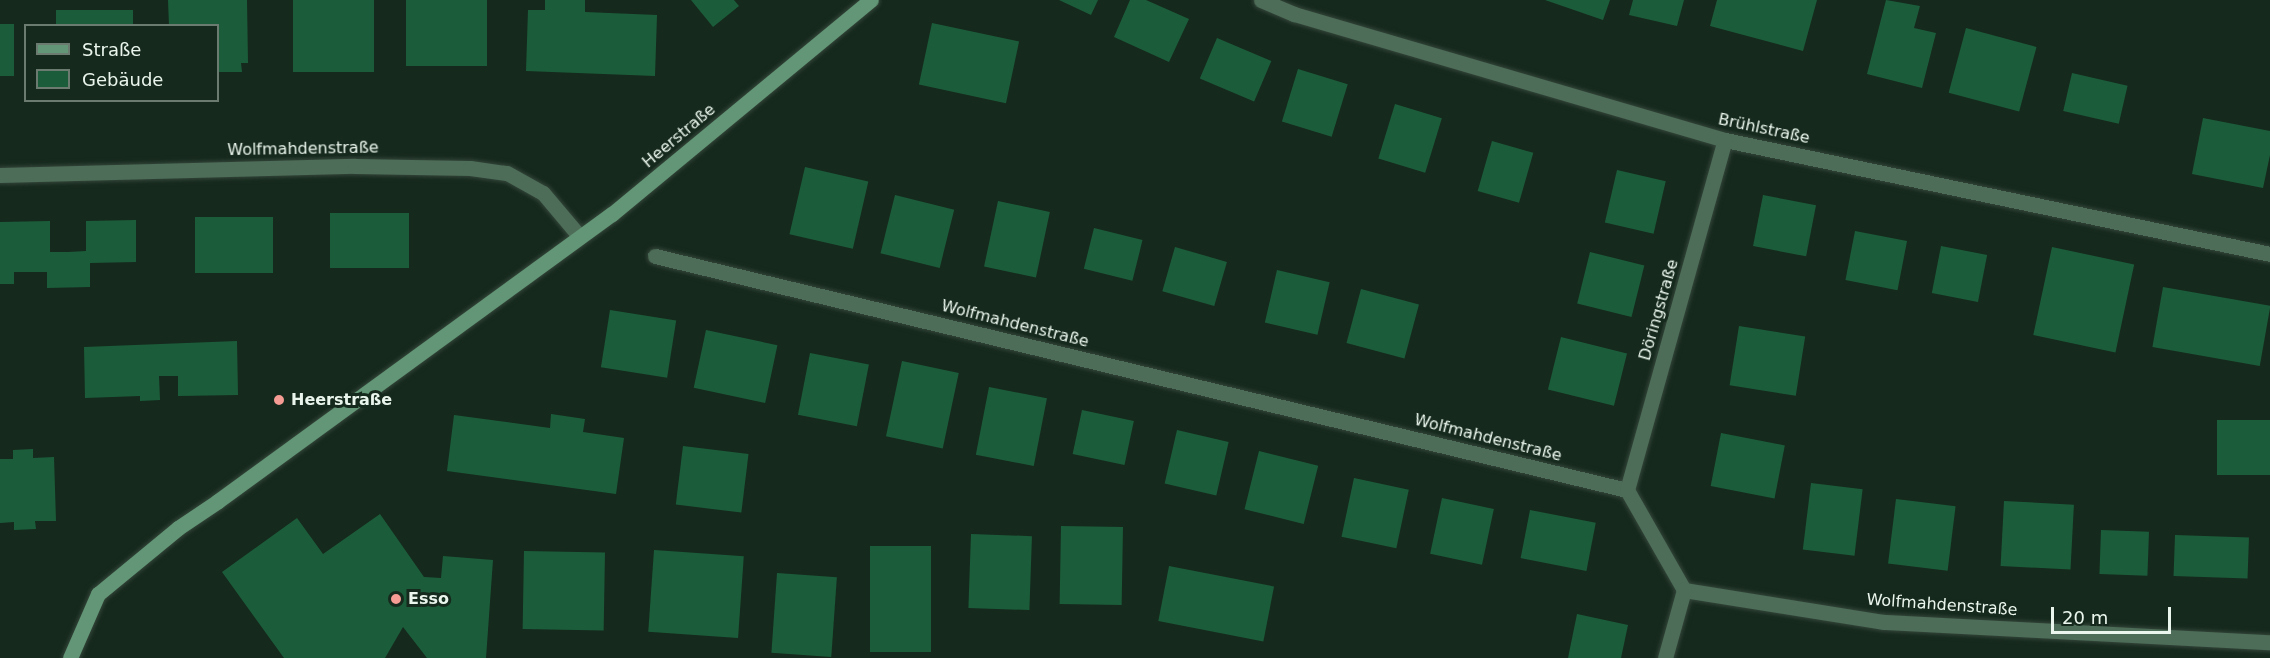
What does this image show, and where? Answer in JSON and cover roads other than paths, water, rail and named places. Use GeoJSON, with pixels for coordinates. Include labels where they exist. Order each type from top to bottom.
{"type":"FeatureCollection","features":[{"type":"Feature","properties":{"kind":"street","name":"Heerstraße"},"geometry":{"type":"LineString","coordinates":[[70,658],[98,594],[151,550],[612,214],[871,0]]}},
{"type":"Feature","properties":{"kind":"street","name":"Brühlstraße"},"geometry":{"type":"LineString","coordinates":[[1262,0],[1294,14],[1725,140],[2270,254]]}},
{"type":"Feature","properties":{"kind":"street","name":"Döringstraße"},"geometry":{"type":"LineString","coordinates":[[1627,490],[1725,140]]}},
{"type":"Feature","properties":{"kind":"street","name":"Wolfmahdenstraße"},"geometry":{"type":"LineString","coordinates":[[0,175],[355,166],[470,168],[507,173],[543,193],[580,237]]}},
{"type":"Feature","properties":{"kind":"street","name":"Wolfmahdenstraße"},"geometry":{"type":"LineString","coordinates":[[655,256],[1627,490]]}},
{"type":"Feature","properties":{"kind":"street"},"geometry":{"type":"LineString","coordinates":[[1627,490],[1684,590],[1665,658]]}},
{"type":"Feature","properties":{"kind":"street","name":"Wolfmahdenstraße"},"geometry":{"type":"LineString","coordinates":[[1684,590],[1884,622],[2270,642]]}},
{"type":"Feature","properties":{"kind":"place","name":"Heerstraße"},"geometry":{"type":"Point","coordinates":[279,400]}},
{"type":"Feature","properties":{"kind":"place","name":"Esso"},"geometry":{"type":"Point","coordinates":[396,599]}}]}
